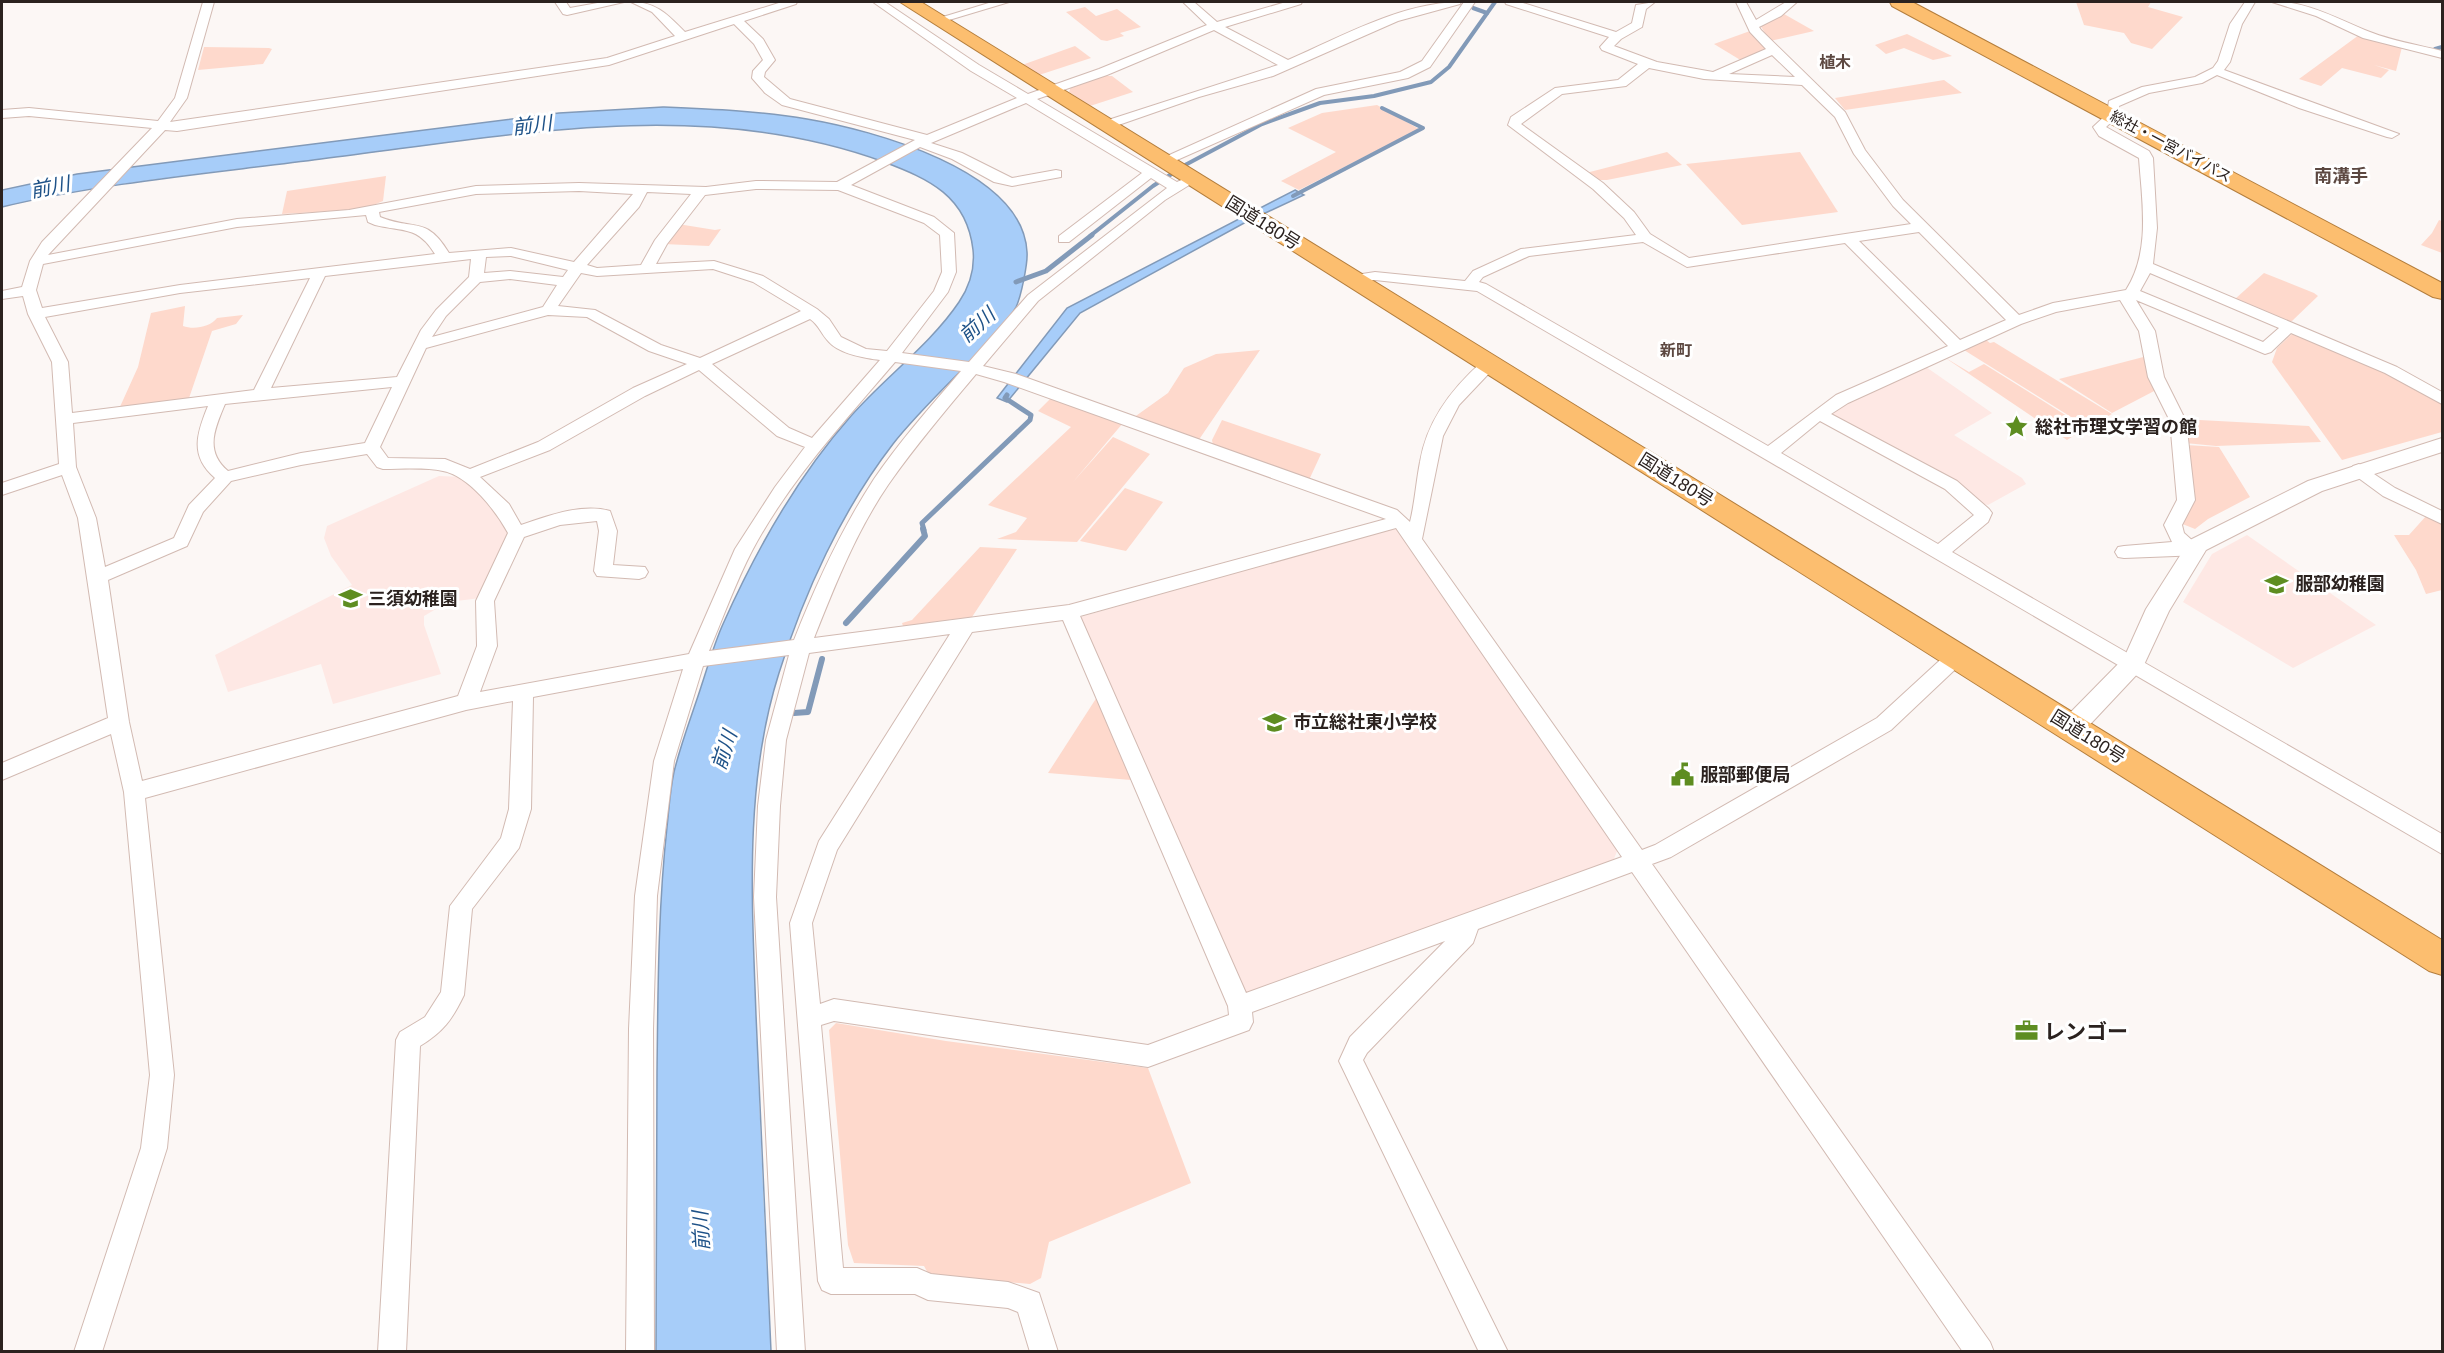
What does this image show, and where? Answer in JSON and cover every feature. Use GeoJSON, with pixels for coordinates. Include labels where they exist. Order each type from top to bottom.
{"type":"FeatureCollection","features":[{"type":"Feature","properties":{"kind":"highway","name":"国道180号"},"geometry":{"type":"LineString","coordinates":[[909,2],[1107,125],[1171,175],[1252,215],[2442,959]]}},
{"type":"Feature","properties":{"kind":"highway","name":"総社・一宮バイパス"},"geometry":{"type":"LineString","coordinates":[[1899,2],[2442,277]]}},
{"type":"Feature","properties":{"kind":"highway","name":"総社・一宮バイパス"},"geometry":{"type":"LineString","coordinates":[[1920,2],[2442,292]]}},
{"type":"Feature","properties":{"kind":"street"},"geometry":{"type":"LineString","coordinates":[[88,1352],[154,1148],[162,1075],[134,792],[119,722],[98,577],[87,518],[68,467],[60,362],[36,314],[29,290],[36,261],[74,216],[156,131],[181,98],[208,2]]}},
{"type":"Feature","properties":{"kind":"street"},"geometry":{"type":"LineString","coordinates":[[561,2],[567,12],[618,2]]}},
{"type":"Feature","properties":{"kind":"street"},"geometry":{"type":"LineString","coordinates":[[636,2],[656,10],[684,37]]}},
{"type":"Feature","properties":{"kind":"street"},"geometry":{"type":"LineString","coordinates":[[2,114],[29,112],[156,131],[609,61],[792,2]]}},
{"type":"Feature","properties":{"kind":"street"},"geometry":{"type":"LineString","coordinates":[[878,2],[975,68],[1171,175]]}},
{"type":"Feature","properties":{"kind":"street"},"geometry":{"type":"LineString","coordinates":[[939,20],[1003,2]]}},
{"type":"Feature","properties":{"kind":"street"},"geometry":{"type":"LineString","coordinates":[[1188,2],[1215,26],[1287,65]]}},
{"type":"Feature","properties":{"kind":"street"},"geometry":{"type":"LineString","coordinates":[[840,186],[921,143],[1050,89],[1103,72],[1215,26],[1297,2]]}},
{"type":"Feature","properties":{"kind":"street"},"geometry":{"type":"LineString","coordinates":[[1107,125],[1287,65],[1394,19],[1452,2]]}},
{"type":"Feature","properties":{"kind":"street"},"geometry":{"type":"LineString","coordinates":[[1064,238],[1320,92],[1404,75],[1426,64],[1469,2]]}},
{"type":"Feature","properties":{"kind":"street"},"geometry":{"type":"LineString","coordinates":[[1510,2],[1617,36]]}},
{"type":"Feature","properties":{"kind":"street"},"geometry":{"type":"LineString","coordinates":[[1650,2],[1640,7],[1638,25],[1617,36],[1606,46],[1646,64],[1717,75],[1808,81]]}},
{"type":"Feature","properties":{"kind":"street"},"geometry":{"type":"LineString","coordinates":[[1741,2],[1756,32],[1840,115],[1859,151],[1898,203],[2016,321]]}},
{"type":"Feature","properties":{"kind":"street"},"geometry":{"type":"LineString","coordinates":[[1754,25],[1777,14],[1792,2]]}},
{"type":"Feature","properties":{"kind":"street"},"geometry":{"type":"LineString","coordinates":[[1769,454],[1819,414],[1842,399],[2016,321],[2053,308],[2128,293],[2141,281],[2149,227],[2146,158],[2144,154],[2100,130],[2100,124],[2113,109],[2146,90],[2198,80],[2217,71],[2224,62],[2236,24],[2250,2]]}},
{"type":"Feature","properties":{"kind":"street"},"geometry":{"type":"LineString","coordinates":[[2278,2],[2320,14],[2367,35],[2442,55]]}},
{"type":"Feature","properties":{"kind":"street"},"geometry":{"type":"LineString","coordinates":[[737,21],[759,42],[769,60],[759,71],[758,78],[769,90],[786,102],[838,114],[957,156],[999,179],[1012,182],[1056,174]]}},
{"type":"Feature","properties":{"kind":"street"},"geometry":{"type":"LineString","coordinates":[[1717,75],[1773,50]]}},
{"type":"Feature","properties":{"kind":"street"},"geometry":{"type":"LineString","coordinates":[[1646,64],[1622,83],[1559,91],[1514,122],[1521,133],[1598,186],[1629,215],[1645,237],[1687,263],[1921,227]]}},
{"type":"Feature","properties":{"kind":"street"},"geometry":{"type":"LineString","coordinates":[[2217,71],[2303,105],[2392,134]]}},
{"type":"Feature","properties":{"kind":"street"},"geometry":{"type":"LineString","coordinates":[[791,1352],[765,897],[769,806],[776,740],[798,647],[828,578],[857,521],[881,482],[921,428],[1033,298],[1160,197],[1171,175]]}},
{"type":"Feature","properties":{"kind":"street"},"geometry":{"type":"LineString","coordinates":[[36,261],[237,223],[372,210],[476,190],[643,188],[701,191],[756,185],[840,186],[929,220],[947,233],[949,272],[941,292],[896,357],[815,445],[781,491],[744,549],[699,661],[664,761],[646,896],[641,1029],[640,1352]]}},
{"type":"Feature","properties":{"kind":"street"},"geometry":{"type":"LineString","coordinates":[[549,310],[576,269],[634,204],[643,188]]}},
{"type":"Feature","properties":{"kind":"street"},"geometry":{"type":"LineString","coordinates":[[647,268],[660,243],[701,191]]}},
{"type":"Feature","properties":{"kind":"street"},"geometry":{"type":"LineString","coordinates":[[372,210],[373,219],[378,222],[401,224],[433,237],[444,256]]}},
{"type":"Feature","properties":{"kind":"street"},"geometry":{"type":"LineString","coordinates":[[1472,285],[1478,274],[1526,252],[1633,241],[1645,237]]}},
{"type":"Feature","properties":{"kind":"street"},"geometry":{"type":"LineString","coordinates":[[1848,238],[1958,347]]}},
{"type":"Feature","properties":{"kind":"street"},"geometry":{"type":"LineString","coordinates":[[36,314],[180,289],[479,253],[511,252],[576,269],[597,272],[714,266],[758,279],[812,312],[824,322],[835,340],[863,353],[972,367],[1010,378],[1391,514],[1400,521],[1980,1352]]}},
{"type":"Feature","properties":{"kind":"street"},"geometry":{"type":"LineString","coordinates":[[476,279],[479,253]]}},
{"type":"Feature","properties":{"kind":"street"},"geometry":{"type":"LineString","coordinates":[[2145,266],[2391,370],[2442,399]]}},
{"type":"Feature","properties":{"kind":"street"},"geometry":{"type":"LineString","coordinates":[[260,394],[319,274]]}},
{"type":"Feature","properties":{"kind":"street"},"geometry":{"type":"LineString","coordinates":[[371,448],[421,345],[441,313],[476,279],[510,274],[567,282]]}},
{"type":"Feature","properties":{"kind":"street"},"geometry":{"type":"LineString","coordinates":[[1354,279],[1375,276],[1482,287],[1938,553],[2134,663],[2442,845]]}},
{"type":"Feature","properties":{"kind":"street"},"geometry":{"type":"LineString","coordinates":[[2,295],[29,290]]}},
{"type":"Feature","properties":{"kind":"street"},"geometry":{"type":"LineString","coordinates":[[2128,293],[2265,348],[2289,327]]}},
{"type":"Feature","properties":{"kind":"street"},"geometry":{"type":"LineString","coordinates":[[2128,293],[2148,331],[2156,377],[2178,421],[2187,485],[2186,500],[2173,525],[2176,536],[2194,551]]}},
{"type":"Feature","properties":{"kind":"street"},"geometry":{"type":"LineString","coordinates":[[421,345],[549,310],[590,313],[655,348],[700,363],[783,432],[815,445]]}},
{"type":"Feature","properties":{"kind":"street"},"geometry":{"type":"LineString","coordinates":[[470,475],[544,446],[639,392],[812,312]]}},
{"type":"Feature","properties":{"kind":"street"},"geometry":{"type":"LineString","coordinates":[[1413,540],[1419,527],[1431,447],[1443,418],[1470,379],[1489,364]]}},
{"type":"Feature","properties":{"kind":"street"},"geometry":{"type":"LineString","coordinates":[[63,419],[260,394],[403,381]]}},
{"type":"Feature","properties":{"kind":"street"},"geometry":{"type":"LineString","coordinates":[[218,400],[204,435],[203,451],[214,469],[225,477]]}},
{"type":"Feature","properties":{"kind":"street"},"geometry":{"type":"LineString","coordinates":[[1819,414],[1951,485],[1983,513],[1982,518],[1938,553]]}},
{"type":"Feature","properties":{"kind":"street"},"geometry":{"type":"LineString","coordinates":[[2072,727],[2134,663],[2158,609],[2198,545],[2315,486],[2442,445]]}},
{"type":"Feature","properties":{"kind":"street"},"geometry":{"type":"LineString","coordinates":[[371,448],[383,463],[445,465],[470,475],[475,483],[502,508],[517,533]]}},
{"type":"Feature","properties":{"kind":"street"},"geometry":{"type":"LineString","coordinates":[[98,577],[181,542],[195,509],[225,477],[301,459],[371,448]]}},
{"type":"Feature","properties":{"kind":"street"},"geometry":{"type":"LineString","coordinates":[[2,489],[68,467]]}},
{"type":"Feature","properties":{"kind":"street"},"geometry":{"type":"LineString","coordinates":[[2359,470],[2389,492],[2442,518]]}},
{"type":"Feature","properties":{"kind":"street"},"geometry":{"type":"LineString","coordinates":[[466,702],[487,646],[485,601],[517,533],[561,518],[587,514],[604,515],[608,531],[603,571],[639,572]]}},
{"type":"Feature","properties":{"kind":"street"},"geometry":{"type":"LineString","coordinates":[[134,792],[466,702],[699,661],[1069,612],[1400,521]]}},
{"type":"Feature","properties":{"kind":"street"},"geometry":{"type":"LineString","coordinates":[[2124,552],[2147,552],[2173,546],[2194,551]]}},
{"type":"Feature","properties":{"kind":"street"},"geometry":{"type":"LineString","coordinates":[[809,1019],[834,1010],[1148,1056],[1241,1022],[1240,1006],[1069,612]]}},
{"type":"Feature","properties":{"kind":"street"},"geometry":{"type":"LineString","coordinates":[[966,625],[827,848],[801,923],[831,1281],[917,1281],[927,1287],[1008,1295],[1029,1303],[1044,1352]]}},
{"type":"Feature","properties":{"kind":"street"},"geometry":{"type":"LineString","coordinates":[[1240,1006],[1663,850],[1884,724],[1958,656]]}},
{"type":"Feature","properties":{"kind":"street"},"geometry":{"type":"LineString","coordinates":[[392,1352],[408,1040],[433,1025],[452,995],[461,906],[496,864],[510,842],[516,825],[520,809],[523,692]]}},
{"type":"Feature","properties":{"kind":"street"},"geometry":{"type":"LineString","coordinates":[[2,772],[119,722]]}},
{"type":"Feature","properties":{"kind":"street"},"geometry":{"type":"LineString","coordinates":[[1469,922],[1465,936],[1358,1045],[1351,1062],[1494,1352]]}},
{"type":"Feature","properties":{"kind":"shaded area"},"geometry":{"type":"Polygon","coordinates":[[[2076,2],[2151,2],[2148,7],[2183,17],[2152,49],[2131,43],[2124,33],[2084,25],[2076,2]]]}},
{"type":"Feature","properties":{"kind":"shaded area"},"geometry":{"type":"Polygon","coordinates":[[[1085,7],[1096,16],[1117,9],[1141,27],[1120,33],[1124,36],[1107,41],[1101,40],[1066,12],[1085,7]]]}},
{"type":"Feature","properties":{"kind":"shaded area"},"geometry":{"type":"Polygon","coordinates":[[[1784,14],[1814,31],[1770,41],[1760,25],[1784,14]]]}},
{"type":"Feature","properties":{"kind":"shaded area"},"geometry":{"type":"Polygon","coordinates":[[[1750,31],[1770,50],[1742,61],[1714,44],[1750,31]]]}},
{"type":"Feature","properties":{"kind":"shaded area"},"geometry":{"type":"Polygon","coordinates":[[[1907,34],[1952,56],[1933,60],[1904,48],[1886,54],[1875,45],[1907,34]]]}},
{"type":"Feature","properties":{"kind":"shaded area"},"geometry":{"type":"Polygon","coordinates":[[[2359,35],[2402,47],[2396,71],[2374,65],[2389,70],[2381,78],[2342,68],[2321,86],[2299,79],[2359,35]]]}},
{"type":"Feature","properties":{"kind":"shaded area"},"geometry":{"type":"Polygon","coordinates":[[[1075,46],[1091,58],[1039,75],[1022,65],[1075,46]]]}},
{"type":"Feature","properties":{"kind":"shaded area"},"geometry":{"type":"Polygon","coordinates":[[[204,47],[272,49],[263,64],[198,70],[204,47]]]}},
{"type":"Feature","properties":{"kind":"shaded area"},"geometry":{"type":"Polygon","coordinates":[[[1104,76],[1112,76],[1133,92],[1090,106],[1069,92],[1071,87],[1104,76]]]}},
{"type":"Feature","properties":{"kind":"shaded area"},"geometry":{"type":"Polygon","coordinates":[[[1944,80],[1962,93],[1845,110],[1835,98],[1944,80]]]}},
{"type":"Feature","properties":{"kind":"shaded area"},"geometry":{"type":"Polygon","coordinates":[[[1377,105],[1419,129],[1299,190],[1281,181],[1336,152],[1288,128],[1322,113],[1377,105]]]}},
{"type":"Feature","properties":{"kind":"shaded area"},"geometry":{"type":"Polygon","coordinates":[[[1667,152],[1682,165],[1607,180],[1597,180],[1586,173],[1667,152]]]}},
{"type":"Feature","properties":{"kind":"shaded area"},"geometry":{"type":"Polygon","coordinates":[[[1800,152],[1838,212],[1742,225],[1686,164],[1800,152]]]}},
{"type":"Feature","properties":{"kind":"shaded area"},"geometry":{"type":"Polygon","coordinates":[[[386,176],[383,201],[369,207],[282,214],[287,191],[386,176]]]}},
{"type":"Feature","properties":{"kind":"shaded area"},"geometry":{"type":"Polygon","coordinates":[[[2439,220],[2442,221],[2442,253],[2421,245],[2432,233],[2439,220]]]}},
{"type":"Feature","properties":{"kind":"shaded area"},"geometry":{"type":"Polygon","coordinates":[[[678,224],[721,229],[709,246],[663,244],[678,224]]]}},
{"type":"Feature","properties":{"kind":"shaded area"},"geometry":{"type":"Polygon","coordinates":[[[2264,273],[2318,296],[2292,321],[2284,321],[2235,299],[2264,273]]]}},
{"type":"Feature","properties":{"kind":"shaded area"},"geometry":{"type":"Polygon","coordinates":[[[185,306],[183,326],[192,328],[210,324],[217,318],[243,315],[236,324],[212,331],[188,401],[119,409],[138,367],[151,313],[185,306]]]}},
{"type":"Feature","properties":{"kind":"shaded area"},"geometry":{"type":"Polygon","coordinates":[[[2294,332],[2392,375],[2442,404],[2442,432],[2342,460],[2272,362],[2277,348],[2294,332]]]}},
{"type":"Feature","properties":{"kind":"shaded area"},"geometry":{"type":"Polygon","coordinates":[[[1986,340],[1990,343],[1994,342],[2112,414],[2087,427],[1964,350],[1986,340]]]}},
{"type":"Feature","properties":{"kind":"shaded area"},"geometry":{"type":"Polygon","coordinates":[[[1260,350],[1198,441],[1133,418],[1168,393],[1184,368],[1216,354],[1260,350]]]}},
{"type":"Feature","properties":{"kind":"shaded area"},"geometry":{"type":"Polygon","coordinates":[[[2151,355],[2158,389],[2112,413],[2059,379],[2151,355]]]}},
{"type":"Feature","properties":{"kind":"shaded area"},"geometry":{"type":"Polygon","coordinates":[[[1944,357],[1969,372],[1984,364],[2086,428],[2067,440],[1944,357]]]}},
{"type":"Feature","properties":{"kind":"shaded area"},"geometry":{"type":"Polygon","coordinates":[[[1926,367],[1992,413],[1954,435],[2022,478],[2026,484],[1988,505],[1980,503],[1827,417],[1850,402],[1926,367]]]}},
{"type":"Feature","properties":{"kind":"shaded area"},"geometry":{"type":"Polygon","coordinates":[[[1051,398],[1123,423],[1073,482],[1113,437],[1150,454],[1077,542],[997,539],[1016,532],[1027,518],[988,505],[1071,427],[1038,411],[1051,398]]]}},
{"type":"Feature","properties":{"kind":"shaded area"},"geometry":{"type":"Polygon","coordinates":[[[2181,419],[2309,426],[2321,442],[2216,446],[2185,443],[2181,419]]]}},
{"type":"Feature","properties":{"kind":"shaded area"},"geometry":{"type":"Polygon","coordinates":[[[1222,420],[1321,454],[1309,480],[1213,445],[1212,440],[1222,420]]]}},
{"type":"Feature","properties":{"kind":"shaded area"},"geometry":{"type":"Polygon","coordinates":[[[2186,445],[2219,447],[2250,497],[2208,519],[2195,529],[2180,523],[2186,445]]]}},
{"type":"Feature","properties":{"kind":"shaded area"},"geometry":{"type":"Polygon","coordinates":[[[439,476],[464,477],[510,529],[481,598],[448,602],[424,616],[424,625],[441,674],[333,704],[321,664],[228,692],[215,655],[352,585],[331,556],[324,538],[327,526],[439,476]]]}},
{"type":"Feature","properties":{"kind":"shaded area"},"geometry":{"type":"Polygon","coordinates":[[[1125,488],[1163,502],[1126,551],[1080,541],[1125,488]]]}},
{"type":"Feature","properties":{"kind":"shaded area"},"geometry":{"type":"Polygon","coordinates":[[[2427,515],[2442,523],[2442,590],[2426,594],[2416,570],[2394,535],[2409,535],[2427,515]]]}},
{"type":"Feature","properties":{"kind":"shaded area"},"geometry":{"type":"Polygon","coordinates":[[[1395,527],[1618,849],[1613,861],[1250,995],[1241,990],[1077,618],[1395,527]]]}},
{"type":"Feature","properties":{"kind":"shaded area"},"geometry":{"type":"Polygon","coordinates":[[[2247,535],[2376,625],[2293,668],[2183,602],[2212,554],[2247,535]]]}},
{"type":"Feature","properties":{"kind":"shaded area"},"geometry":{"type":"Polygon","coordinates":[[[980,547],[1017,549],[972,617],[903,626],[902,623],[912,620],[980,547]]]}},
{"type":"Feature","properties":{"kind":"shaded area"},"geometry":{"type":"Polygon","coordinates":[[[1097,697],[1131,780],[1048,773],[1097,697]]]}},
{"type":"Feature","properties":{"kind":"shaded area"},"geometry":{"type":"Polygon","coordinates":[[[836,1023],[946,1041],[1148,1068],[1191,1183],[1049,1242],[1041,1278],[1030,1284],[929,1275],[924,1266],[854,1263],[848,1245],[829,1030],[836,1023]]]}},
{"type":"Feature","properties":{"kind":"water","name":"前川"},"geometry":{"type":"Polygon","coordinates":[[[663,107],[789,116],[868,133],[904,144],[940,159],[973,177],[1000,198],[1019,223],[1027,252],[1022,288],[1012,313],[981,350],[893,444],[857,496],[841,524],[800,613],[779,673],[768,715],[755,799],[752,886],[771,1351],[656,1351],[659,950],[664,858],[673,779],[683,740],[720,632],[749,569],[779,515],[831,439],[864,402],[935,332],[966,290],[971,278],[973,250],[963,216],[943,192],[930,183],[884,162],[815,142],[745,130],[675,126],[604,127],[463,140],[161,179],[41,198],[2,207],[2,190],[77,174],[559,113],[663,107]]]}},
{"type":"Feature","properties":{"kind":"water"},"geometry":{"type":"Polygon","coordinates":[[[1295,190],[1304,195],[1246,222],[1080,313],[1007,402],[997,398],[1067,308],[1295,190]]]}},
{"type":"Feature","properties":{"kind":"waterway"},"geometry":{"type":"LineString","coordinates":[[1090,236],[1153,186],[1187,164],[1262,124],[1320,103],[1374,96],[1431,82],[1449,67],[1495,2]]}},
{"type":"Feature","properties":{"kind":"waterway"},"geometry":{"type":"LineString","coordinates":[[1473,8],[1487,13]]}},
{"type":"Feature","properties":{"kind":"waterway"},"geometry":{"type":"LineString","coordinates":[[2435,49],[2442,47]]}},
{"type":"Feature","properties":{"kind":"waterway"},"geometry":{"type":"LineString","coordinates":[[1293,196],[1423,128],[1382,108]]}},
{"type":"Feature","properties":{"kind":"waterway"},"geometry":{"type":"LineString","coordinates":[[1016,282],[1046,271],[1092,235]]}},
{"type":"Feature","properties":{"kind":"waterway"},"geometry":{"type":"LineString","coordinates":[[924,530],[922,523],[1030,420],[1031,415],[1005,398],[1007,395]]}},
{"type":"Feature","properties":{"kind":"waterway"},"geometry":{"type":"LineString","coordinates":[[846,623],[925,536],[923,529]]}},
{"type":"Feature","properties":{"kind":"waterway"},"geometry":{"type":"LineString","coordinates":[[794,713],[808,712],[822,659]]}},
{"type":"Feature","properties":{"kind":"place","name":"総社市理文学習の館"},"geometry":{"type":"Point","coordinates":[2017,427]}},
{"type":"Feature","properties":{"kind":"place","name":"服部幼稚園"},"geometry":{"type":"Point","coordinates":[2277,584]}},
{"type":"Feature","properties":{"kind":"place","name":"三須幼稚園"},"geometry":{"type":"Point","coordinates":[350,599]}},
{"type":"Feature","properties":{"kind":"place","name":"市立総社東小学校"},"geometry":{"type":"Point","coordinates":[1275,722]}},
{"type":"Feature","properties":{"kind":"place","name":"服部郵便局"},"geometry":{"type":"Point","coordinates":[1682,775]}},
{"type":"Feature","properties":{"kind":"place","name":"レンゴー"},"geometry":{"type":"Point","coordinates":[2026,1031]}},
{"type":"Feature","properties":{"kind":"district","name":"植木"},"geometry":{"type":"Point","coordinates":[1835,62]}},
{"type":"Feature","properties":{"kind":"district","name":"南溝手"},"geometry":{"type":"Point","coordinates":[2341,176]}},
{"type":"Feature","properties":{"kind":"district","name":"新町"},"geometry":{"type":"Point","coordinates":[1676,350]}}]}
